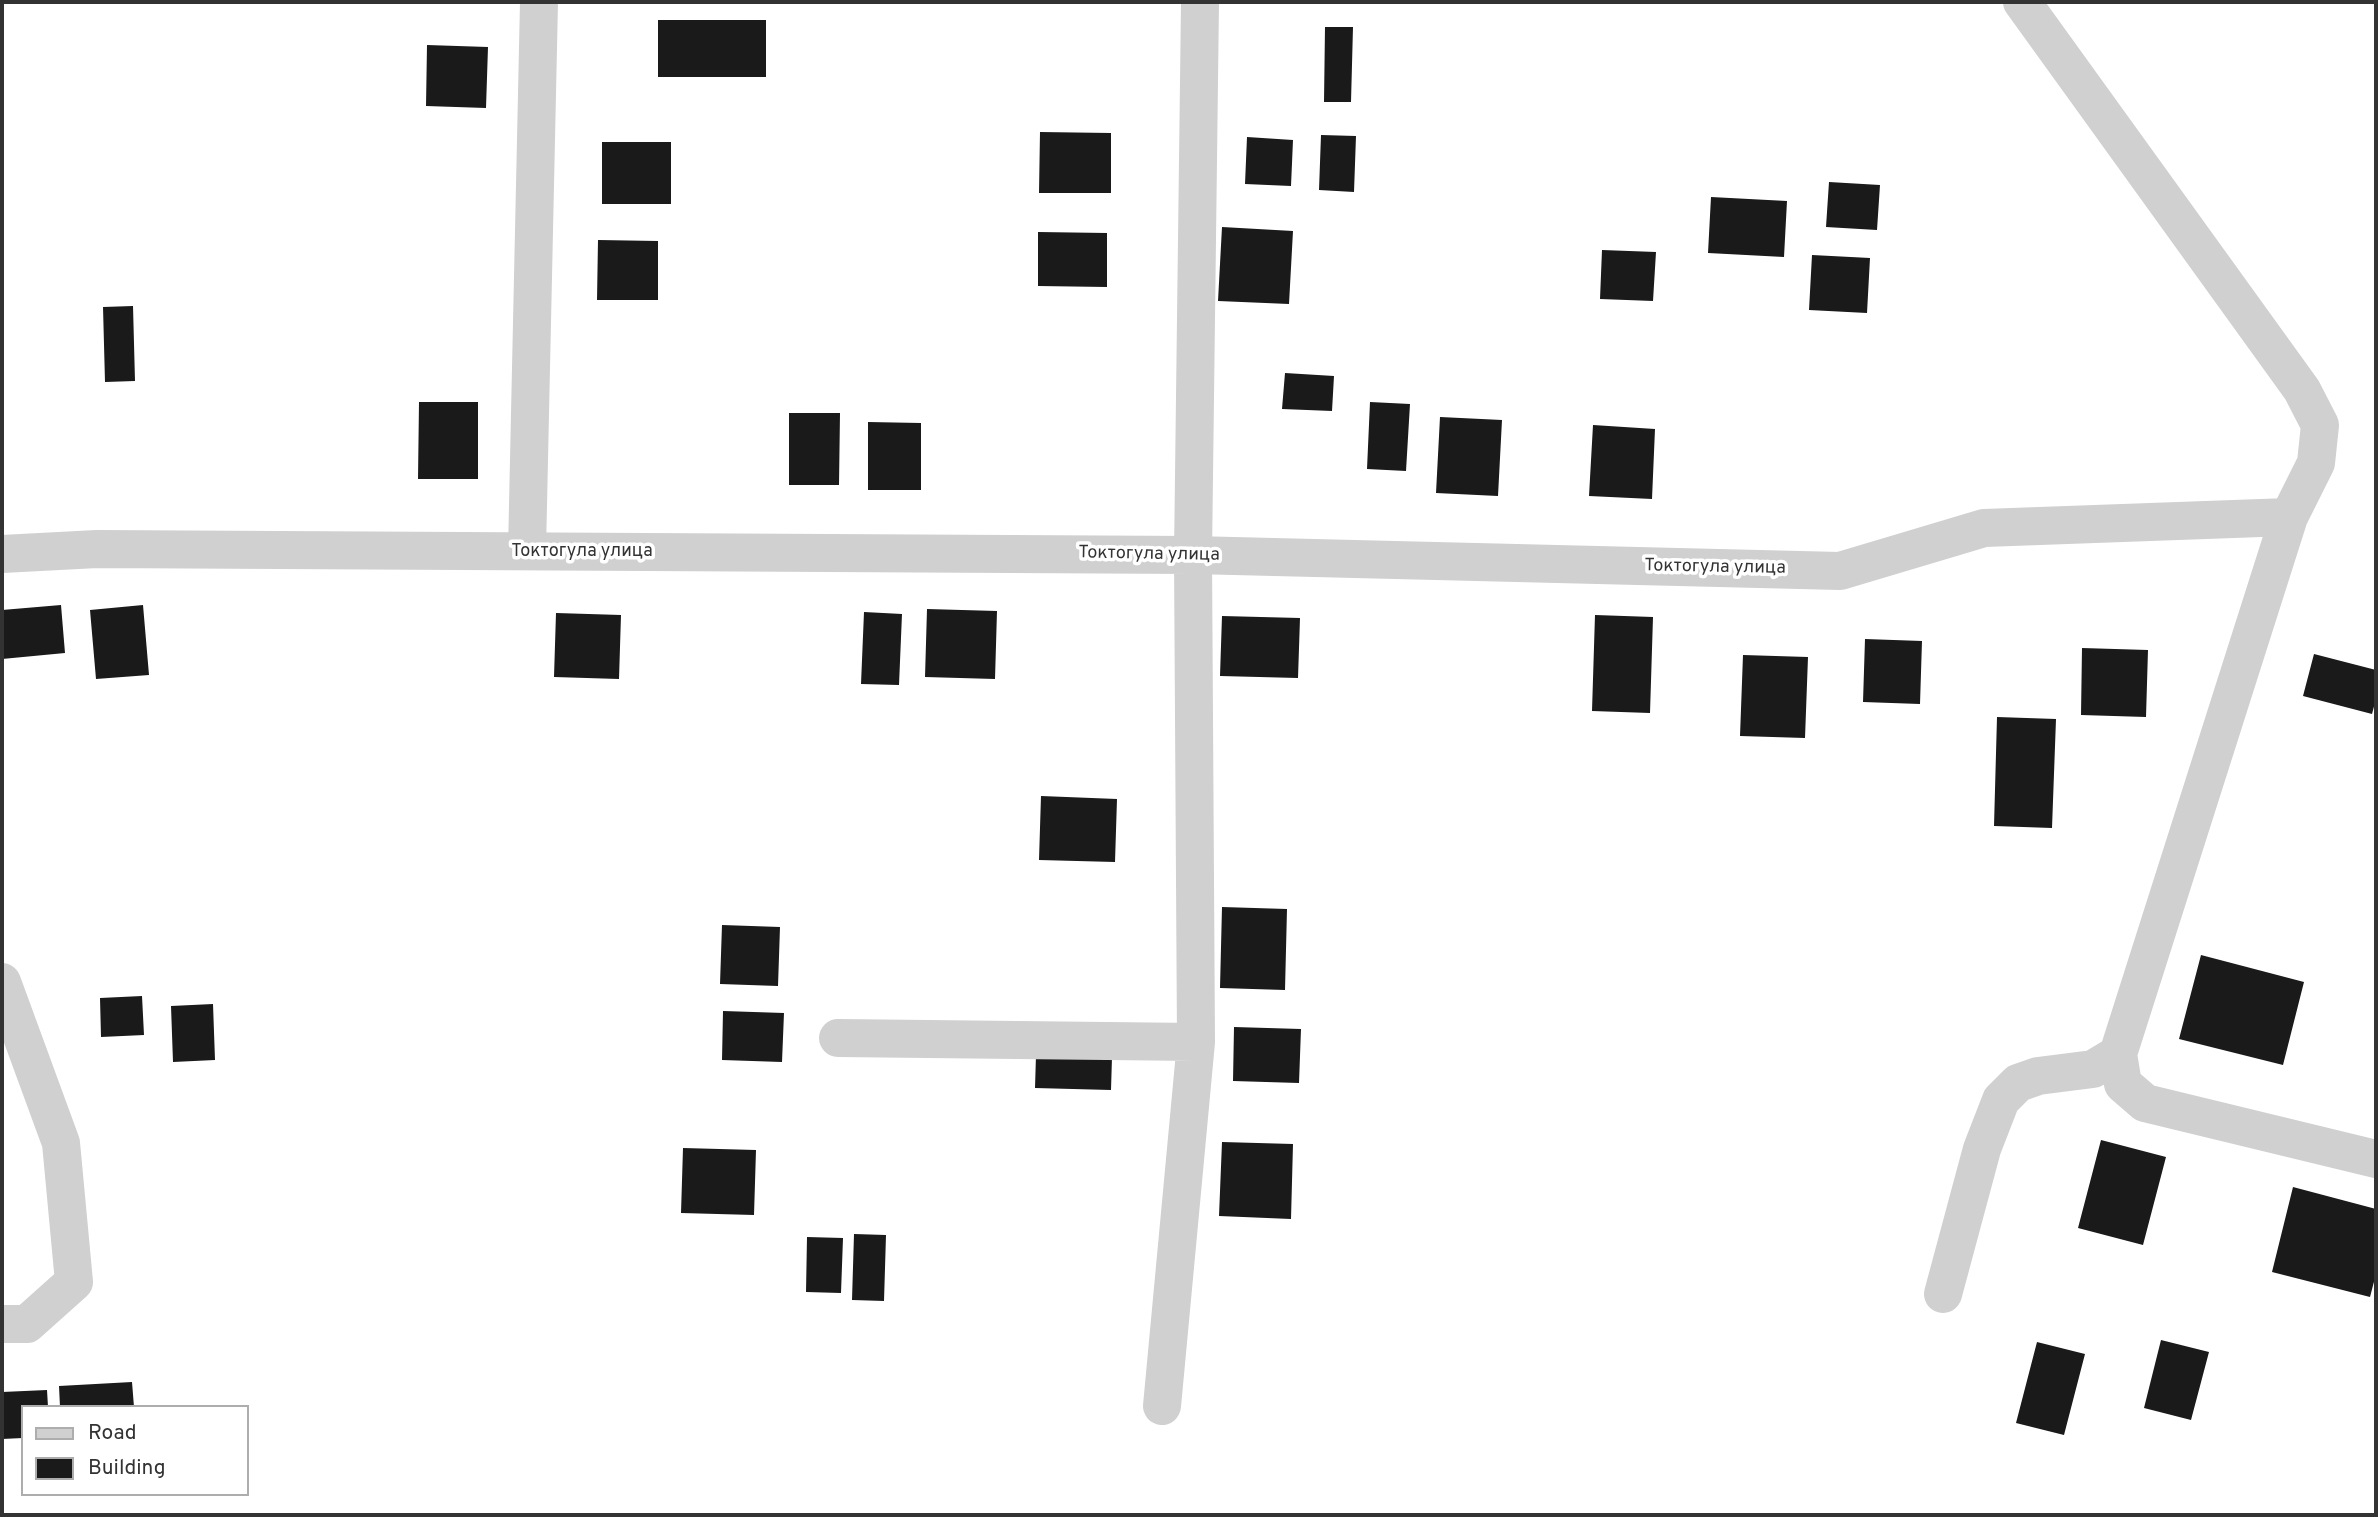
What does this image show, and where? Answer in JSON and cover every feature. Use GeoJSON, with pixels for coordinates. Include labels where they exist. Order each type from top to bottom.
{"type":"FeatureCollection","features":[{"type":"Feature","properties":{"kind":"street"},"geometry":{"type":"LineString","coordinates":[[527,551],[539,2]]}},
{"type":"Feature","properties":{"kind":"street"},"geometry":{"type":"LineString","coordinates":[[1162,1406],[1196,1042],[1193,555],[1200,2]]}},
{"type":"Feature","properties":{"kind":"street"},"geometry":{"type":"LineString","coordinates":[[2022,2],[2302,390],[2320,425],[2316,463],[2289,517],[2118,1054],[2123,1084],[2146,1103],[2376,1159]]}},
{"type":"Feature","properties":{"kind":"street","name":"Токтогула улица"},"geometry":{"type":"LineString","coordinates":[[2,554],[97,550],[1193,555],[1840,571],[1984,528],[2289,517]]}},
{"type":"Feature","properties":{"kind":"street"},"geometry":{"type":"LineString","coordinates":[[2,982],[61,1143],[74,1282],[27,1324],[2,1324]]}},
{"type":"Feature","properties":{"kind":"street"},"geometry":{"type":"LineString","coordinates":[[838,1038],[1196,1042]]}},
{"type":"Feature","properties":{"kind":"street"},"geometry":{"type":"LineString","coordinates":[[1943,1294],[1982,1149],[2001,1100],[2018,1083],[2038,1076],[2094,1069],[2118,1054]]}},
{"type":"Feature","properties":{"kind":"building"},"geometry":{"type":"Polygon","coordinates":[[[658,20],[766,20],[766,77],[658,77],[658,20]]]}},
{"type":"Feature","properties":{"kind":"building"},"geometry":{"type":"Polygon","coordinates":[[[1325,27],[1353,27],[1351,102],[1324,102],[1325,27]]]}},
{"type":"Feature","properties":{"kind":"building"},"geometry":{"type":"Polygon","coordinates":[[[427,45],[488,47],[486,108],[426,106],[427,45]]]}},
{"type":"Feature","properties":{"kind":"building"},"geometry":{"type":"Polygon","coordinates":[[[1040,132],[1111,133],[1111,193],[1039,193],[1040,132]]]}},
{"type":"Feature","properties":{"kind":"building"},"geometry":{"type":"Polygon","coordinates":[[[1321,135],[1356,136],[1354,192],[1319,190],[1321,135]]]}},
{"type":"Feature","properties":{"kind":"building"},"geometry":{"type":"Polygon","coordinates":[[[1247,137],[1293,140],[1291,186],[1245,184],[1247,137]]]}},
{"type":"Feature","properties":{"kind":"building"},"geometry":{"type":"Polygon","coordinates":[[[602,142],[671,142],[671,204],[602,204],[602,142]]]}},
{"type":"Feature","properties":{"kind":"building"},"geometry":{"type":"Polygon","coordinates":[[[1829,182],[1880,185],[1877,230],[1826,227],[1829,182]]]}},
{"type":"Feature","properties":{"kind":"building"},"geometry":{"type":"Polygon","coordinates":[[[1711,197],[1787,201],[1784,257],[1708,253],[1711,197]]]}},
{"type":"Feature","properties":{"kind":"building"},"geometry":{"type":"Polygon","coordinates":[[[1222,227],[1293,231],[1289,304],[1218,301],[1222,227]]]}},
{"type":"Feature","properties":{"kind":"building"},"geometry":{"type":"Polygon","coordinates":[[[1038,232],[1107,233],[1107,287],[1038,286],[1038,232]]]}},
{"type":"Feature","properties":{"kind":"building"},"geometry":{"type":"Polygon","coordinates":[[[598,240],[658,241],[658,300],[597,300],[598,240]]]}},
{"type":"Feature","properties":{"kind":"building"},"geometry":{"type":"Polygon","coordinates":[[[1602,250],[1656,252],[1653,301],[1600,299],[1602,250]]]}},
{"type":"Feature","properties":{"kind":"building"},"geometry":{"type":"Polygon","coordinates":[[[1812,255],[1870,258],[1867,313],[1809,310],[1812,255]]]}},
{"type":"Feature","properties":{"kind":"building"},"geometry":{"type":"Polygon","coordinates":[[[133,306],[135,381],[105,382],[103,307],[133,306]]]}},
{"type":"Feature","properties":{"kind":"building"},"geometry":{"type":"Polygon","coordinates":[[[1285,373],[1334,376],[1332,411],[1282,409],[1285,373]]]}},
{"type":"Feature","properties":{"kind":"building"},"geometry":{"type":"Polygon","coordinates":[[[419,402],[478,402],[478,479],[418,479],[419,402]]]}},
{"type":"Feature","properties":{"kind":"building"},"geometry":{"type":"Polygon","coordinates":[[[1370,402],[1410,404],[1406,471],[1367,469],[1370,402]]]}},
{"type":"Feature","properties":{"kind":"building"},"geometry":{"type":"Polygon","coordinates":[[[789,413],[840,413],[839,485],[789,485],[789,413]]]}},
{"type":"Feature","properties":{"kind":"building"},"geometry":{"type":"Polygon","coordinates":[[[1440,417],[1502,420],[1498,496],[1436,493],[1440,417]]]}},
{"type":"Feature","properties":{"kind":"building"},"geometry":{"type":"Polygon","coordinates":[[[868,422],[921,423],[921,490],[868,490],[868,422]]]}},
{"type":"Feature","properties":{"kind":"building"},"geometry":{"type":"Polygon","coordinates":[[[1593,425],[1655,429],[1652,499],[1589,496],[1593,425]]]}},
{"type":"Feature","properties":{"kind":"building"},"geometry":{"type":"Polygon","coordinates":[[[61,605],[65,653],[2,659],[2,610],[61,605]]]}},
{"type":"Feature","properties":{"kind":"building"},"geometry":{"type":"Polygon","coordinates":[[[143,605],[149,675],[96,679],[90,610],[143,605]]]}},
{"type":"Feature","properties":{"kind":"building"},"geometry":{"type":"Polygon","coordinates":[[[927,609],[997,611],[995,679],[925,677],[927,609]]]}},
{"type":"Feature","properties":{"kind":"building"},"geometry":{"type":"Polygon","coordinates":[[[864,612],[902,614],[899,685],[861,684],[864,612]]]}},
{"type":"Feature","properties":{"kind":"building"},"geometry":{"type":"Polygon","coordinates":[[[556,613],[621,615],[619,679],[554,677],[556,613]]]}},
{"type":"Feature","properties":{"kind":"building"},"geometry":{"type":"Polygon","coordinates":[[[1595,615],[1653,617],[1650,713],[1592,711],[1595,615]]]}},
{"type":"Feature","properties":{"kind":"building"},"geometry":{"type":"Polygon","coordinates":[[[1222,616],[1300,618],[1298,678],[1220,676],[1222,616]]]}},
{"type":"Feature","properties":{"kind":"building"},"geometry":{"type":"Polygon","coordinates":[[[1865,639],[1922,641],[1920,704],[1863,702],[1865,639]]]}},
{"type":"Feature","properties":{"kind":"building"},"geometry":{"type":"Polygon","coordinates":[[[2082,648],[2148,650],[2146,717],[2081,715],[2082,648]]]}},
{"type":"Feature","properties":{"kind":"building"},"geometry":{"type":"Polygon","coordinates":[[[2314,654],[2376,670],[2376,699],[2372,714],[2303,696],[2314,654]]]}},
{"type":"Feature","properties":{"kind":"building"},"geometry":{"type":"Polygon","coordinates":[[[1743,655],[1808,657],[1805,738],[1740,736],[1743,655]]]}},
{"type":"Feature","properties":{"kind":"building"},"geometry":{"type":"Polygon","coordinates":[[[1997,717],[2056,719],[2052,828],[1994,826],[1997,717]]]}},
{"type":"Feature","properties":{"kind":"building"},"geometry":{"type":"Polygon","coordinates":[[[1041,796],[1117,799],[1115,862],[1039,860],[1041,796]]]}},
{"type":"Feature","properties":{"kind":"building"},"geometry":{"type":"Polygon","coordinates":[[[1222,907],[1287,909],[1285,990],[1220,988],[1222,907]]]}},
{"type":"Feature","properties":{"kind":"building"},"geometry":{"type":"Polygon","coordinates":[[[722,925],[780,927],[778,986],[720,984],[722,925]]]}},
{"type":"Feature","properties":{"kind":"building"},"geometry":{"type":"Polygon","coordinates":[[[2201,955],[2304,982],[2283,1065],[2179,1039],[2201,955]]]}},
{"type":"Feature","properties":{"kind":"building"},"geometry":{"type":"Polygon","coordinates":[[[142,996],[144,1035],[101,1037],[100,998],[142,996]]]}},
{"type":"Feature","properties":{"kind":"building"},"geometry":{"type":"Polygon","coordinates":[[[213,1004],[215,1060],[173,1062],[171,1006],[213,1004]]]}},
{"type":"Feature","properties":{"kind":"building"},"geometry":{"type":"Polygon","coordinates":[[[723,1011],[784,1013],[782,1062],[722,1060],[723,1011]]]}},
{"type":"Feature","properties":{"kind":"building"},"geometry":{"type":"Polygon","coordinates":[[[1234,1027],[1301,1029],[1299,1083],[1233,1081],[1234,1027]]]}},
{"type":"Feature","properties":{"kind":"building"},"geometry":{"type":"Polygon","coordinates":[[[1036,1055],[1112,1057],[1111,1090],[1035,1088],[1036,1055]]]}},
{"type":"Feature","properties":{"kind":"building"},"geometry":{"type":"Polygon","coordinates":[[[2101,1140],[2166,1157],[2143,1245],[2078,1228],[2101,1140]]]}},
{"type":"Feature","properties":{"kind":"building"},"geometry":{"type":"Polygon","coordinates":[[[1222,1142],[1293,1144],[1291,1219],[1219,1216],[1222,1142]]]}},
{"type":"Feature","properties":{"kind":"building"},"geometry":{"type":"Polygon","coordinates":[[[683,1148],[756,1150],[754,1215],[681,1213],[683,1148]]]}},
{"type":"Feature","properties":{"kind":"building"},"geometry":{"type":"Polygon","coordinates":[[[2293,1187],[2376,1209],[2376,1274],[2370,1297],[2272,1272],[2293,1187]]]}},
{"type":"Feature","properties":{"kind":"building"},"geometry":{"type":"Polygon","coordinates":[[[854,1234],[886,1235],[884,1301],[852,1300],[854,1234]]]}},
{"type":"Feature","properties":{"kind":"building"},"geometry":{"type":"Polygon","coordinates":[[[807,1237],[843,1238],[841,1293],[806,1292],[807,1237]]]}},
{"type":"Feature","properties":{"kind":"building"},"geometry":{"type":"Polygon","coordinates":[[[2161,1340],[2209,1352],[2191,1420],[2144,1408],[2161,1340]]]}},
{"type":"Feature","properties":{"kind":"building"},"geometry":{"type":"Polygon","coordinates":[[[2037,1342],[2085,1354],[2064,1435],[2016,1423],[2037,1342]]]}},
{"type":"Feature","properties":{"kind":"building"},"geometry":{"type":"Polygon","coordinates":[[[132,1382],[134,1405],[60,1405],[59,1386],[132,1382]]]}},
{"type":"Feature","properties":{"kind":"building"},"geometry":{"type":"Polygon","coordinates":[[[47,1390],[48,1405],[21,1405],[21,1438],[2,1439],[2,1392],[47,1390]]]}}]}
